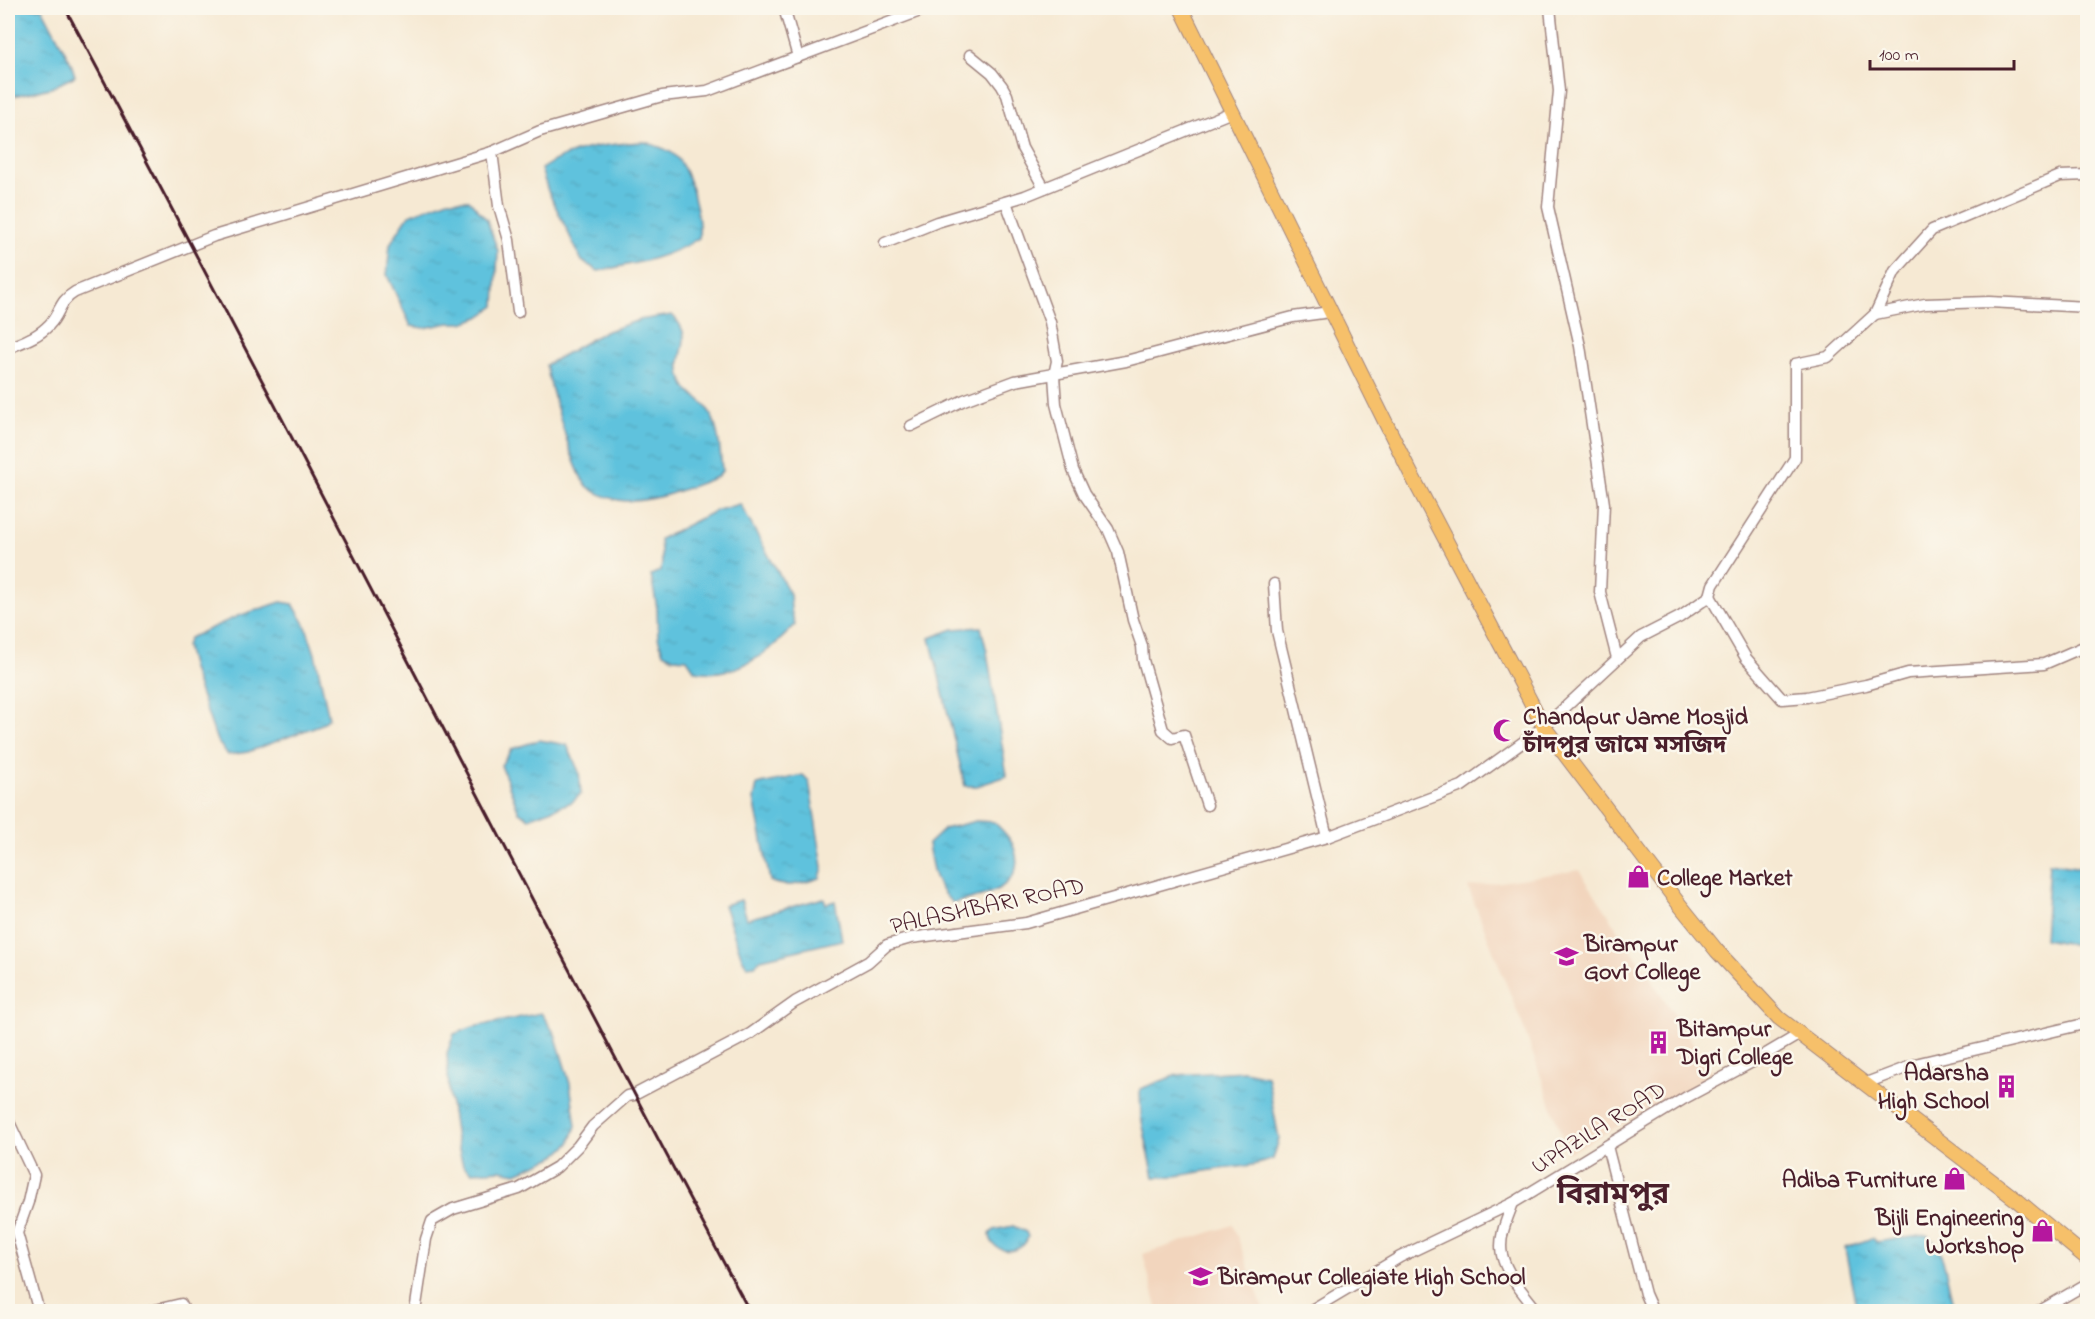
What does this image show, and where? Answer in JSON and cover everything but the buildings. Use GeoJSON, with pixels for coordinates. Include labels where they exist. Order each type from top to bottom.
{"type":"FeatureCollection","features":[{"type":"Feature","properties":{"kind":"main road"},"geometry":{"type":"LineString","coordinates":[[1181,8],[1410,472],[1544,727],[1717,951],[1779,1018],[2009,1194],[2088,1259]]}},
{"type":"Feature","properties":{"kind":"street"},"geometry":{"type":"LineString","coordinates":[[784,8],[798,57]]}},
{"type":"Feature","properties":{"kind":"street"},"geometry":{"type":"LineString","coordinates":[[8,348],[26,341],[50,324],[66,297],[214,236],[492,152],[540,131],[662,96],[707,91],[928,8]]}},
{"type":"Feature","properties":{"kind":"street"},"geometry":{"type":"LineString","coordinates":[[1550,8],[1559,91],[1548,207],[1580,346],[1604,504],[1600,592],[1617,658]]}},
{"type":"Feature","properties":{"kind":"street"},"geometry":{"type":"LineString","coordinates":[[970,55],[992,73],[1002,86],[1010,104],[1022,148],[1044,188]]}},
{"type":"Feature","properties":{"kind":"street"},"geometry":{"type":"LineString","coordinates":[[885,243],[937,222],[1006,202],[1044,188],[1232,112]]}},
{"type":"Feature","properties":{"kind":"street"},"geometry":{"type":"LineString","coordinates":[[492,152],[500,206],[509,240],[518,312]]}},
{"type":"Feature","properties":{"kind":"street"},"geometry":{"type":"LineString","coordinates":[[2088,175],[2060,176],[1932,230],[1895,271],[1875,314],[1828,357],[1795,364],[1795,458],[1713,585],[1710,596],[1746,658],[1782,699],[1807,697],[1866,685],[1908,673],[2044,664],[2088,645]]}},
{"type":"Feature","properties":{"kind":"street"},"geometry":{"type":"LineString","coordinates":[[1006,202],[1050,322],[1057,362],[1054,375],[1056,404],[1073,470],[1084,494],[1108,529],[1118,552],[1133,620],[1142,646],[1143,660],[1163,730],[1172,738],[1184,735],[1207,805]]}},
{"type":"Feature","properties":{"kind":"street"},"geometry":{"type":"LineString","coordinates":[[1875,314],[1925,304],[1989,302],[2088,307]]}},
{"type":"Feature","properties":{"kind":"street"},"geometry":{"type":"LineString","coordinates":[[911,426],[964,400],[1016,381],[1164,352],[1293,317],[1330,312]]}},
{"type":"Feature","properties":{"kind":"street"},"geometry":{"type":"LineString","coordinates":[[1274,584],[1277,631],[1327,837]]}},
{"type":"Feature","properties":{"kind":"street","name":"PALASHBARI ROAD"},"geometry":{"type":"LineString","coordinates":[[415,1311],[426,1239],[432,1221],[453,1209],[519,1189],[548,1172],[564,1160],[593,1126],[627,1096],[644,1090],[750,1034],[795,1002],[868,962],[888,945],[911,938],[1026,923],[1327,837],[1462,786],[1544,727],[1641,637],[1680,617],[1710,596]]}},
{"type":"Feature","properties":{"kind":"street"},"geometry":{"type":"LineString","coordinates":[[1866,1083],[1919,1063],[2088,1023]]}},
{"type":"Feature","properties":{"kind":"street","name":"UPAZILA ROAD"},"geometry":{"type":"LineString","coordinates":[[1308,1311],[1400,1257],[1513,1203],[1685,1098],[1800,1034]]}},
{"type":"Feature","properties":{"kind":"street"},"geometry":{"type":"LineString","coordinates":[[8,1120],[34,1175],[28,1202],[17,1233],[39,1311]]}},
{"type":"Feature","properties":{"kind":"street"},"geometry":{"type":"LineString","coordinates":[[1607,1146],[1642,1284],[1653,1311]]}},
{"type":"Feature","properties":{"kind":"street"},"geometry":{"type":"LineString","coordinates":[[1513,1203],[1504,1228],[1502,1254],[1512,1276],[1538,1311]]}},
{"type":"Feature","properties":{"kind":"street"},"geometry":{"type":"LineString","coordinates":[[2038,1311],[2088,1283]]}},
{"type":"Feature","properties":{"kind":"street"},"geometry":{"type":"LineString","coordinates":[[147,1311],[181,1304],[185,1311]]}},
{"type":"Feature","properties":{"kind":"shaded area","name":"Birampur Govt College"},"geometry":{"type":"Polygon","coordinates":[[[1579,870],[1714,1075],[1568,1153],[1523,1026],[1468,887],[1579,870]]]}},
{"type":"Feature","properties":{"kind":"shaded area","name":"Birampur Collegiate High School"},"geometry":{"type":"Polygon","coordinates":[[[1233,1225],[1264,1311],[1158,1311],[1143,1254],[1233,1225]]]}},
{"type":"Feature","properties":{"kind":"water"},"geometry":{"type":"Polygon","coordinates":[[[8,8],[42,8],[71,63],[75,76],[51,88],[8,97],[8,8]]]}},
{"type":"Feature","properties":{"kind":"water"},"geometry":{"type":"Polygon","coordinates":[[[645,142],[672,153],[684,169],[696,206],[699,238],[663,255],[598,271],[582,261],[548,191],[541,169],[578,151],[645,142]]]}},
{"type":"Feature","properties":{"kind":"water"},"geometry":{"type":"Polygon","coordinates":[[[448,200],[469,200],[487,220],[498,251],[495,306],[479,317],[463,323],[424,328],[411,326],[387,275],[390,244],[409,215],[448,200]]]}},
{"type":"Feature","properties":{"kind":"water"},"geometry":{"type":"Polygon","coordinates":[[[672,315],[683,332],[681,376],[687,389],[704,404],[713,419],[718,436],[722,471],[717,477],[651,499],[629,501],[607,497],[587,486],[581,477],[563,428],[546,365],[602,333],[639,320],[672,315]]]}},
{"type":"Feature","properties":{"kind":"water"},"geometry":{"type":"Polygon","coordinates":[[[740,504],[790,594],[795,625],[751,662],[724,671],[695,671],[687,659],[673,658],[663,653],[658,637],[657,608],[651,575],[660,571],[662,564],[660,539],[715,511],[740,504]]]}},
{"type":"Feature","properties":{"kind":"water"},"geometry":{"type":"Polygon","coordinates":[[[281,602],[293,604],[305,624],[315,654],[329,718],[322,724],[248,752],[228,755],[217,741],[186,646],[189,638],[238,616],[281,602]]]}},
{"type":"Feature","properties":{"kind":"water"},"geometry":{"type":"Polygon","coordinates":[[[981,627],[1007,776],[977,786],[965,786],[930,638],[953,629],[981,627]]]}},
{"type":"Feature","properties":{"kind":"water"},"geometry":{"type":"Polygon","coordinates":[[[539,740],[567,745],[579,772],[581,794],[572,802],[529,818],[519,812],[501,765],[512,749],[539,740]]]}},
{"type":"Feature","properties":{"kind":"water"},"geometry":{"type":"Polygon","coordinates":[[[803,775],[809,781],[823,867],[820,878],[782,885],[770,881],[754,799],[757,785],[803,775]]]}},
{"type":"Feature","properties":{"kind":"water"},"geometry":{"type":"Polygon","coordinates":[[[976,821],[994,822],[1006,834],[1017,858],[1016,870],[1011,879],[991,892],[953,903],[938,884],[928,844],[944,829],[976,821]]]}},
{"type":"Feature","properties":{"kind":"water"},"geometry":{"type":"Polygon","coordinates":[[[2049,863],[2087,869],[2087,947],[2044,939],[2049,863]]]}},
{"type":"Feature","properties":{"kind":"water"},"geometry":{"type":"Polygon","coordinates":[[[824,898],[826,904],[835,901],[842,940],[761,959],[755,965],[747,966],[742,958],[724,905],[741,900],[747,919],[824,898]]]}},
{"type":"Feature","properties":{"kind":"water"},"geometry":{"type":"Polygon","coordinates":[[[541,1013],[555,1034],[570,1084],[576,1126],[570,1143],[556,1156],[516,1173],[501,1170],[471,1172],[463,1165],[456,1139],[449,1091],[447,1053],[454,1034],[473,1027],[541,1013]]]}},
{"type":"Feature","properties":{"kind":"water"},"geometry":{"type":"Polygon","coordinates":[[[1244,1071],[1267,1076],[1279,1139],[1273,1159],[1251,1165],[1154,1177],[1141,1117],[1140,1089],[1177,1075],[1244,1071]]]}},
{"type":"Feature","properties":{"kind":"water"},"geometry":{"type":"Polygon","coordinates":[[[1013,1226],[1026,1232],[1028,1237],[1025,1243],[1014,1250],[1001,1249],[996,1246],[990,1234],[994,1230],[1013,1226]]]}},
{"type":"Feature","properties":{"kind":"water"},"geometry":{"type":"Polygon","coordinates":[[[1927,1235],[1938,1246],[1954,1311],[1857,1311],[1845,1248],[1872,1238],[1876,1242],[1927,1235]]]}},
{"type":"Feature","properties":{"kind":"railway"},"geometry":{"type":"LineString","coordinates":[[65,8],[750,1312]]}},
{"type":"Feature","properties":{"kind":"place","name":"Chandpur Jame Mosjid চাঁদপুর জামে মসজিদ"},"geometry":{"type":"Point","coordinates":[1505,730]}},
{"type":"Feature","properties":{"kind":"place","name":"College Market"},"geometry":{"type":"Point","coordinates":[1639,877]}},
{"type":"Feature","properties":{"kind":"place","name":"Birampur Govt College"},"geometry":{"type":"Point","coordinates":[1566,957]}},
{"type":"Feature","properties":{"kind":"place","name":"Bitampur Digri College"},"geometry":{"type":"Point","coordinates":[1659,1042]}},
{"type":"Feature","properties":{"kind":"place","name":"Adarsha High School"},"geometry":{"type":"Point","coordinates":[2007,1086]}},
{"type":"Feature","properties":{"kind":"place","name":"Adiba Furniture"},"geometry":{"type":"Point","coordinates":[1955,1179]}},
{"type":"Feature","properties":{"kind":"place","name":"Bijli Engineering Workshop"},"geometry":{"type":"Point","coordinates":[2042,1231]}},
{"type":"Feature","properties":{"kind":"place","name":"Birampur Collegiate High School"},"geometry":{"type":"Point","coordinates":[1200,1276]}},
{"type":"Feature","properties":{"kind":"district","name":"বিরামপুর"},"geometry":{"type":"Point","coordinates":[1613,1193]}}]}
